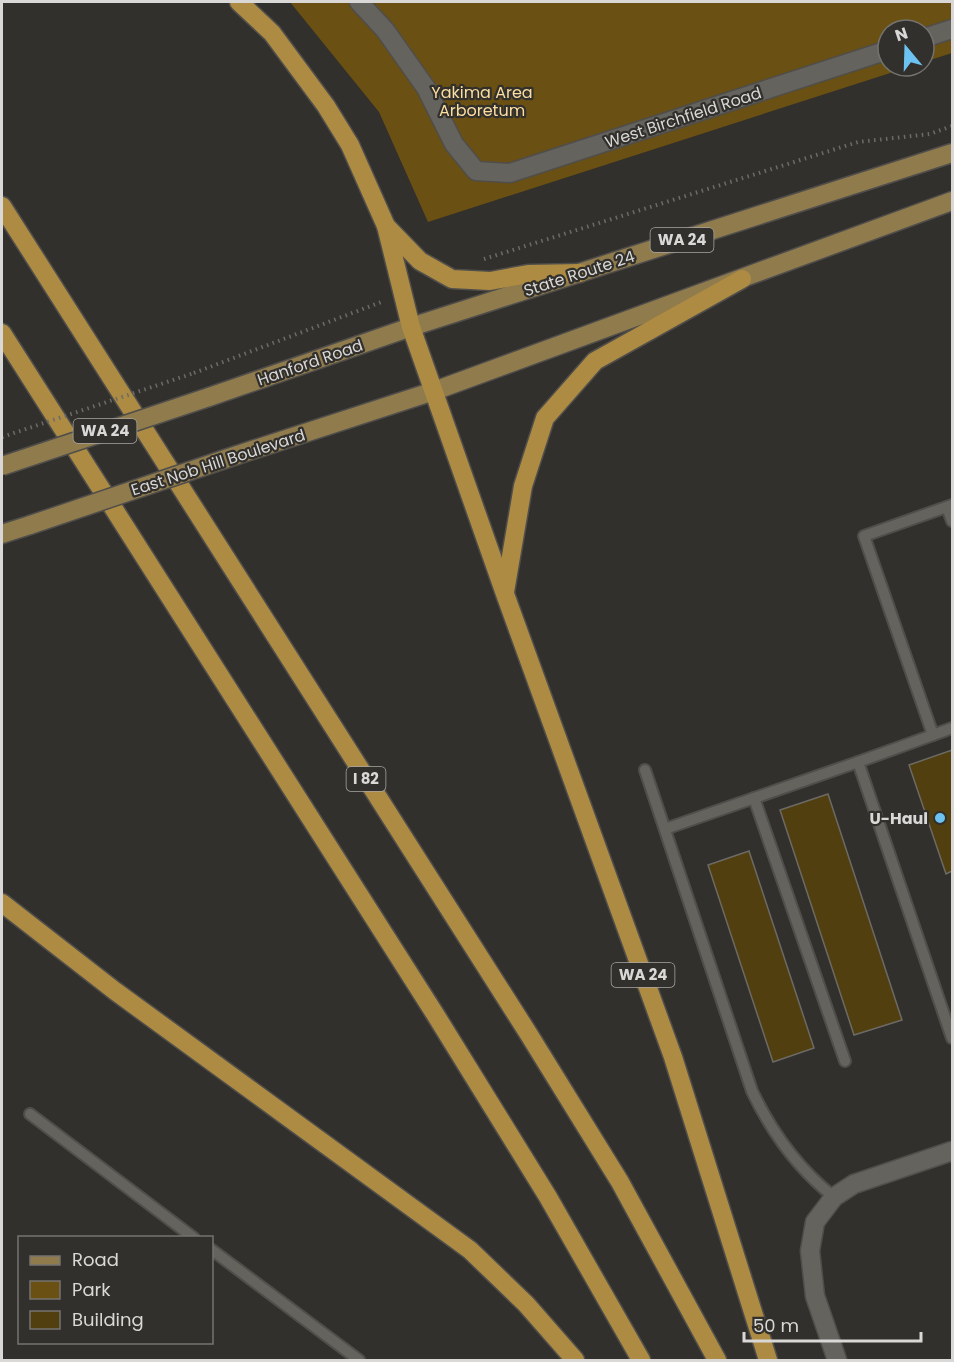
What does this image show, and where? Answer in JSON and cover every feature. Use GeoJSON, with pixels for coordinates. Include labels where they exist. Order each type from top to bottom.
{"type":"FeatureCollection","features":[{"type":"Feature","properties":{"kind":"highway","name":"WA 24"},"geometry":{"type":"LineString","coordinates":[[239,2],[272,33],[326,106],[350,145],[386,226],[420,261],[453,279],[490,281],[528,274],[580,273]]}},
{"type":"Feature","properties":{"kind":"highway","name":"I 82"},"geometry":{"type":"LineString","coordinates":[[2,206],[583,1122],[620,1182],[717,1360]]}},
{"type":"Feature","properties":{"kind":"highway"},"geometry":{"type":"LineString","coordinates":[[386,226],[411,327],[505,594]]}},
{"type":"Feature","properties":{"kind":"highway","name":"WA 24"},"geometry":{"type":"LineString","coordinates":[[742,279],[595,361],[545,418],[523,486],[505,594],[673,1057],[768,1360]]}},
{"type":"Feature","properties":{"kind":"highway"},"geometry":{"type":"LineString","coordinates":[[2,333],[448,1034],[548,1197],[640,1360]]}},
{"type":"Feature","properties":{"kind":"highway"},"geometry":{"type":"LineString","coordinates":[[2,903],[115,991],[470,1250],[526,1304],[575,1360]]}},
{"type":"Feature","properties":{"kind":"main road","name":"State Route 24"},"geometry":{"type":"LineString","coordinates":[[411,327],[952,153]]}},
{"type":"Feature","properties":{"kind":"main road","name":"WA 24"},"geometry":{"type":"LineString","coordinates":[[434,391],[952,201]]}},
{"type":"Feature","properties":{"kind":"main road","name":"Hanford Road"},"geometry":{"type":"LineString","coordinates":[[2,466],[411,327]]}},
{"type":"Feature","properties":{"kind":"main road","name":"East Nob Hill Boulevard"},"geometry":{"type":"LineString","coordinates":[[2,534],[237,454],[434,391]]}},
{"type":"Feature","properties":{"kind":"street","name":"West Birchfield Road"},"geometry":{"type":"LineString","coordinates":[[358,2],[385,30],[426,88],[454,144],[476,171],[510,173],[876,54]]}},
{"type":"Feature","properties":{"kind":"street"},"geometry":{"type":"LineString","coordinates":[[936,34],[952,29]]}},
{"type":"Feature","properties":{"kind":"street"},"geometry":{"type":"LineString","coordinates":[[837,1360],[815,1296],[810,1251],[815,1222],[834,1197],[854,1184],[952,1151]]}},
{"type":"Feature","properties":{"kind":"lane"},"geometry":{"type":"LineString","coordinates":[[933,735],[864,536],[950,506],[952,521]]}},
{"type":"Feature","properties":{"kind":"lane"},"geometry":{"type":"LineString","coordinates":[[665,829],[952,728]]}},
{"type":"Feature","properties":{"kind":"lane"},"geometry":{"type":"LineString","coordinates":[[858,762],[952,1038]]}},
{"type":"Feature","properties":{"kind":"lane"},"geometry":{"type":"LineString","coordinates":[[645,770],[752,1091],[777,1136],[796,1161],[834,1197]]}},
{"type":"Feature","properties":{"kind":"lane"},"geometry":{"type":"LineString","coordinates":[[754,798],[845,1061]]}},
{"type":"Feature","properties":{"kind":"lane"},"geometry":{"type":"LineString","coordinates":[[30,1114],[191,1236]]}},
{"type":"Feature","properties":{"kind":"lane"},"geometry":{"type":"LineString","coordinates":[[213,1251],[359,1360]]}},
{"type":"Feature","properties":{"kind":"path"},"geometry":{"type":"LineString","coordinates":[[453,279],[478,260],[858,142],[930,134],[952,126]]}},
{"type":"Feature","properties":{"kind":"path"},"geometry":{"type":"LineString","coordinates":[[2,436],[194,373],[403,294]]}},
{"type":"Feature","properties":{"kind":"green space","name":"Yakima Area Arboretum"},"geometry":{"type":"Polygon","coordinates":[[[290,2],[952,2],[952,53],[936,58],[936,18],[876,18],[876,78],[428,222],[379,112],[290,2]]]}},
{"type":"Feature","properties":{"kind":"building","name":"U-Haul"},"geometry":{"type":"Polygon","coordinates":[[[952,750],[952,871],[946,874],[909,765],[952,750]]]}},
{"type":"Feature","properties":{"kind":"building"},"geometry":{"type":"Polygon","coordinates":[[[828,794],[902,1020],[854,1035],[780,810],[828,794]]]}},
{"type":"Feature","properties":{"kind":"building"},"geometry":{"type":"Polygon","coordinates":[[[749,851],[814,1048],[773,1062],[708,865],[749,851]]]}},
{"type":"Feature","properties":{"kind":"place","name":"U-Haul"},"geometry":{"type":"Point","coordinates":[940,818]}}]}
